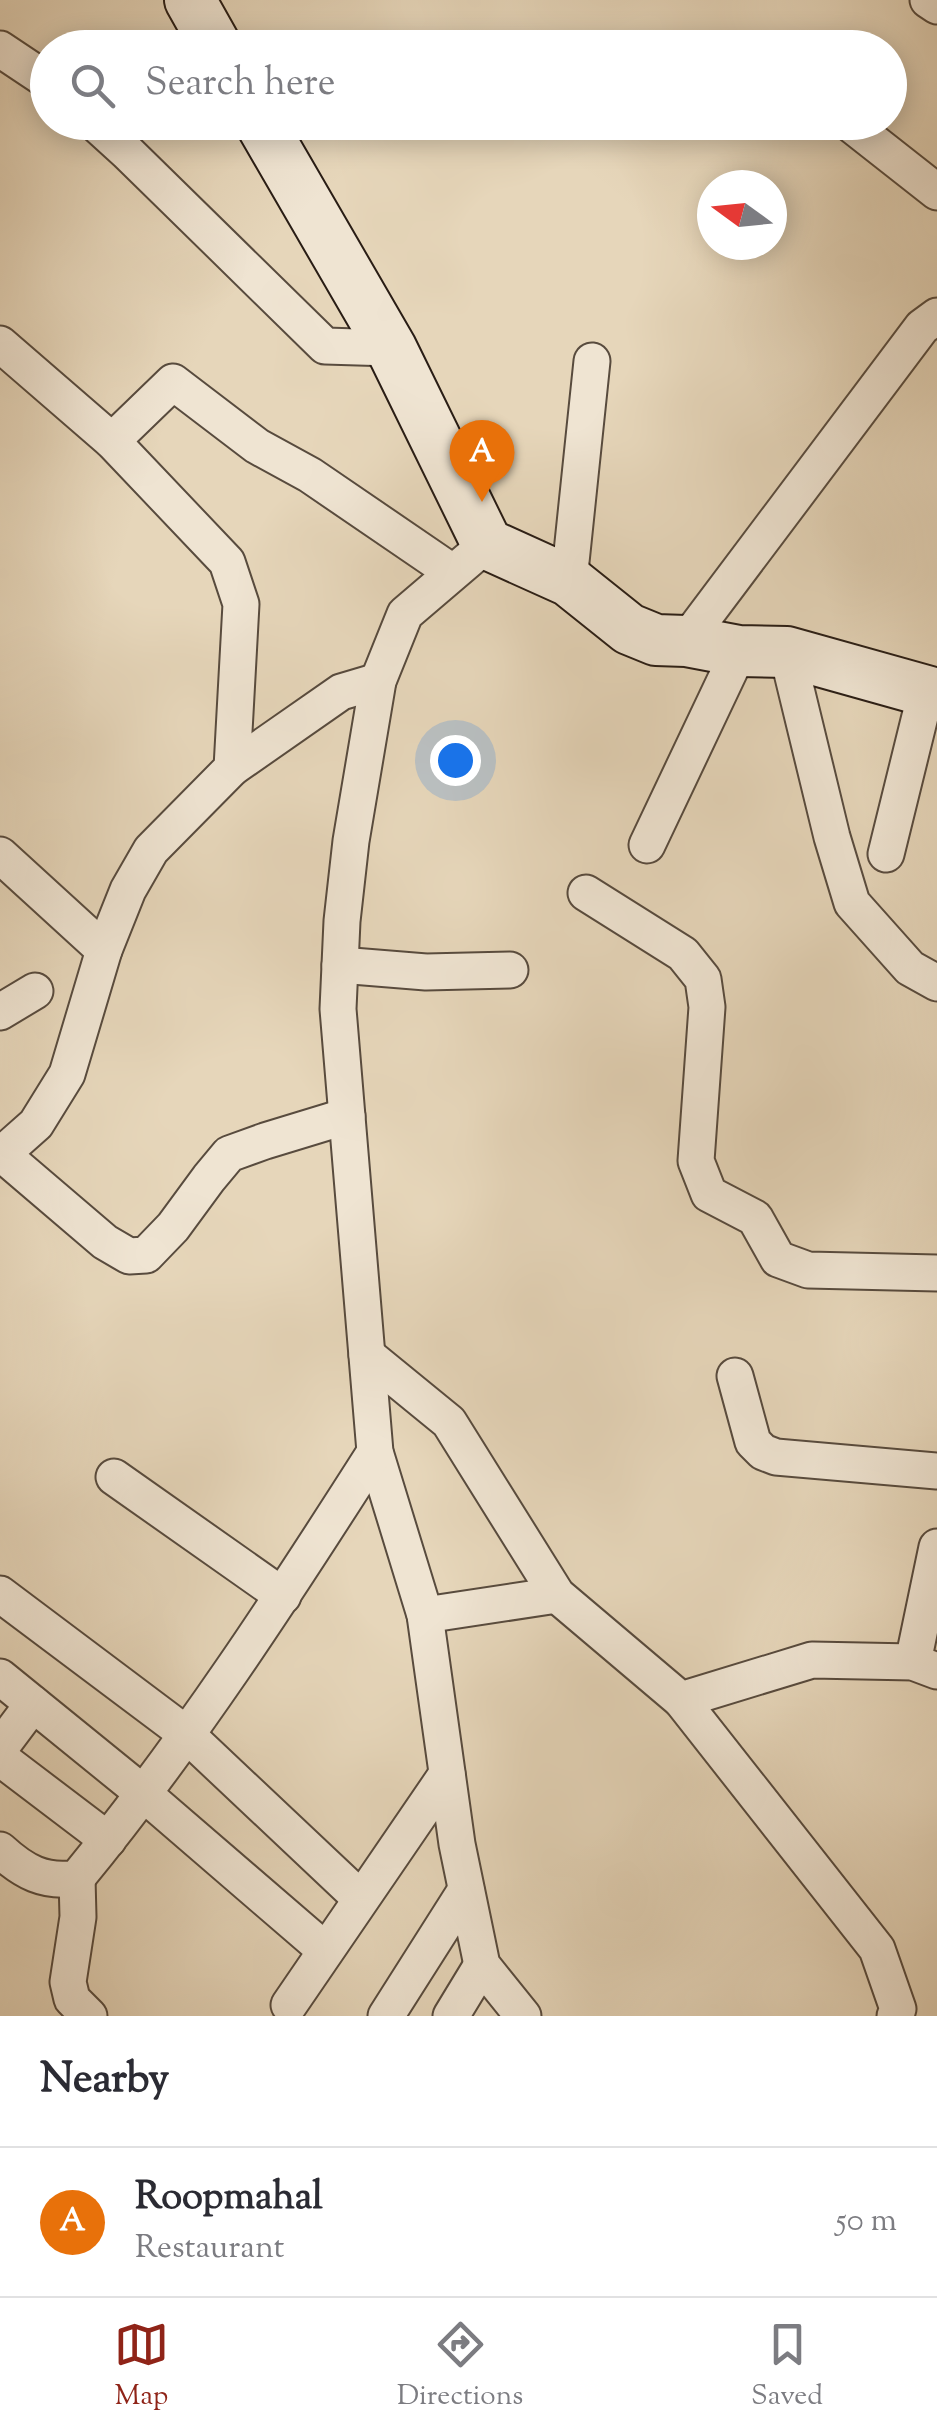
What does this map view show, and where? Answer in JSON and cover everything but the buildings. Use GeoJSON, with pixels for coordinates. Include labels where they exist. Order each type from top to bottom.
{"type":"FeatureCollection","features":[{"type":"Feature","properties":{"kind":"street"},"geometry":{"type":"LineString","coordinates":[[190,0],[207,30]]}},
{"type":"Feature","properties":{"kind":"street"},"geometry":{"type":"LineString","coordinates":[[928,0],[937,6]]}},
{"type":"Feature","properties":{"kind":"street"},"geometry":{"type":"LineString","coordinates":[[0,49],[30,69]]}},
{"type":"Feature","properties":{"kind":"street"},"geometry":{"type":"LineString","coordinates":[[114,140],[325,346],[390,348]]}},
{"type":"Feature","properties":{"kind":"street"},"geometry":{"type":"LineString","coordinates":[[270,140],[390,348],[469,558]]}},
{"type":"Feature","properties":{"kind":"street"},"geometry":{"type":"LineString","coordinates":[[871,140],[937,192]]}},
{"type":"Feature","properties":{"kind":"street"},"geometry":{"type":"LineString","coordinates":[[686,641],[922,327],[937,316]]}},
{"type":"Feature","properties":{"kind":"street"},"geometry":{"type":"LineString","coordinates":[[0,344],[112,442],[227,562],[241,604],[232,768]]}},
{"type":"Feature","properties":{"kind":"street"},"geometry":{"type":"LineString","coordinates":[[569,580],[592,361]]}},
{"type":"Feature","properties":{"kind":"street"},"geometry":{"type":"LineString","coordinates":[[112,442],[173,382],[256,446],[310,476],[469,558],[569,580],[629,630],[656,640],[763,652],[931,693],[886,854]]}},
{"type":"Feature","properties":{"kind":"street"},"geometry":{"type":"LineString","coordinates":[[469,558],[405,614],[378,681],[342,920],[338,1009],[375,1452],[425,1614],[457,1844],[482,1965],[523,2016]]}},
{"type":"Feature","properties":{"kind":"street"},"geometry":{"type":"LineString","coordinates":[[646,844],[763,652]]}},
{"type":"Feature","properties":{"kind":"street"},"geometry":{"type":"LineString","coordinates":[[763,652],[832,836],[852,903],[910,968],[937,983]]}},
{"type":"Feature","properties":{"kind":"street"},"geometry":{"type":"LineString","coordinates":[[347,1116],[230,1154],[173,1228],[146,1255],[128,1256],[105,1242],[1,1155],[36,1124],[67,1074],[104,950],[128,890],[151,850],[232,768],[341,692],[378,681]]}},
{"type":"Feature","properties":{"kind":"street"},"geometry":{"type":"LineString","coordinates":[[0,855],[104,950]]}},
{"type":"Feature","properties":{"kind":"street"},"geometry":{"type":"LineString","coordinates":[[586,893],[682,954],[703,979],[707,1007],[696,1161],[708,1194],[755,1218],[778,1259],[808,1270],[937,1273]]}},
{"type":"Feature","properties":{"kind":"street"},"geometry":{"type":"LineString","coordinates":[[340,965],[426,972],[510,970]]}},
{"type":"Feature","properties":{"kind":"street"},"geometry":{"type":"LineString","coordinates":[[0,1012],[35,991]]}},
{"type":"Feature","properties":{"kind":"street"},"geometry":{"type":"LineString","coordinates":[[368,1355],[449,1422],[557,1595],[680,1700],[878,1950],[898,2009],[895,2016]]}},
{"type":"Feature","properties":{"kind":"street"},"geometry":{"type":"LineString","coordinates":[[735,1376],[753,1442],[762,1452],[776,1457],[937,1471]]}},
{"type":"Feature","properties":{"kind":"street"},"geometry":{"type":"LineString","coordinates":[[89,2016],[72,1999],[68,1982],[78,1916],[77,1878],[144,1794],[283,1596],[375,1452]]}},
{"type":"Feature","properties":{"kind":"street"},"geometry":{"type":"LineString","coordinates":[[114,1478],[283,1596]]}},
{"type":"Feature","properties":{"kind":"street"},"geometry":{"type":"LineString","coordinates":[[680,1700],[812,1660],[925,1667],[937,1547]]}},
{"type":"Feature","properties":{"kind":"street"},"geometry":{"type":"LineString","coordinates":[[0,1594],[186,1734],[360,1898]]}},
{"type":"Feature","properties":{"kind":"street"},"geometry":{"type":"LineString","coordinates":[[425,1614],[557,1595]]}},
{"type":"Feature","properties":{"kind":"street"},"geometry":{"type":"LineString","coordinates":[[0,1677],[144,1794],[325,1950]]}},
{"type":"Feature","properties":{"kind":"street"},"geometry":{"type":"LineString","coordinates":[[0,1748],[32,1704]]}},
{"type":"Feature","properties":{"kind":"street"},"geometry":{"type":"LineString","coordinates":[[0,1758],[108,1840]]}},
{"type":"Feature","properties":{"kind":"street"},"geometry":{"type":"LineString","coordinates":[[288,2005],[447,1774]]}},
{"type":"Feature","properties":{"kind":"street"},"geometry":{"type":"LineString","coordinates":[[0,1850],[36,1875],[56,1881],[77,1878]]}},
{"type":"Feature","properties":{"kind":"street"},"geometry":{"type":"LineString","coordinates":[[386,2016],[466,1890]]}},
{"type":"Feature","properties":{"kind":"street"},"geometry":{"type":"LineString","coordinates":[[452,2016],[482,1965]]}},
{"type":"Feature","properties":{"kind":"place","name":"Roopmahal"},"geometry":{"type":"Point","coordinates":[482,502]}}]}
